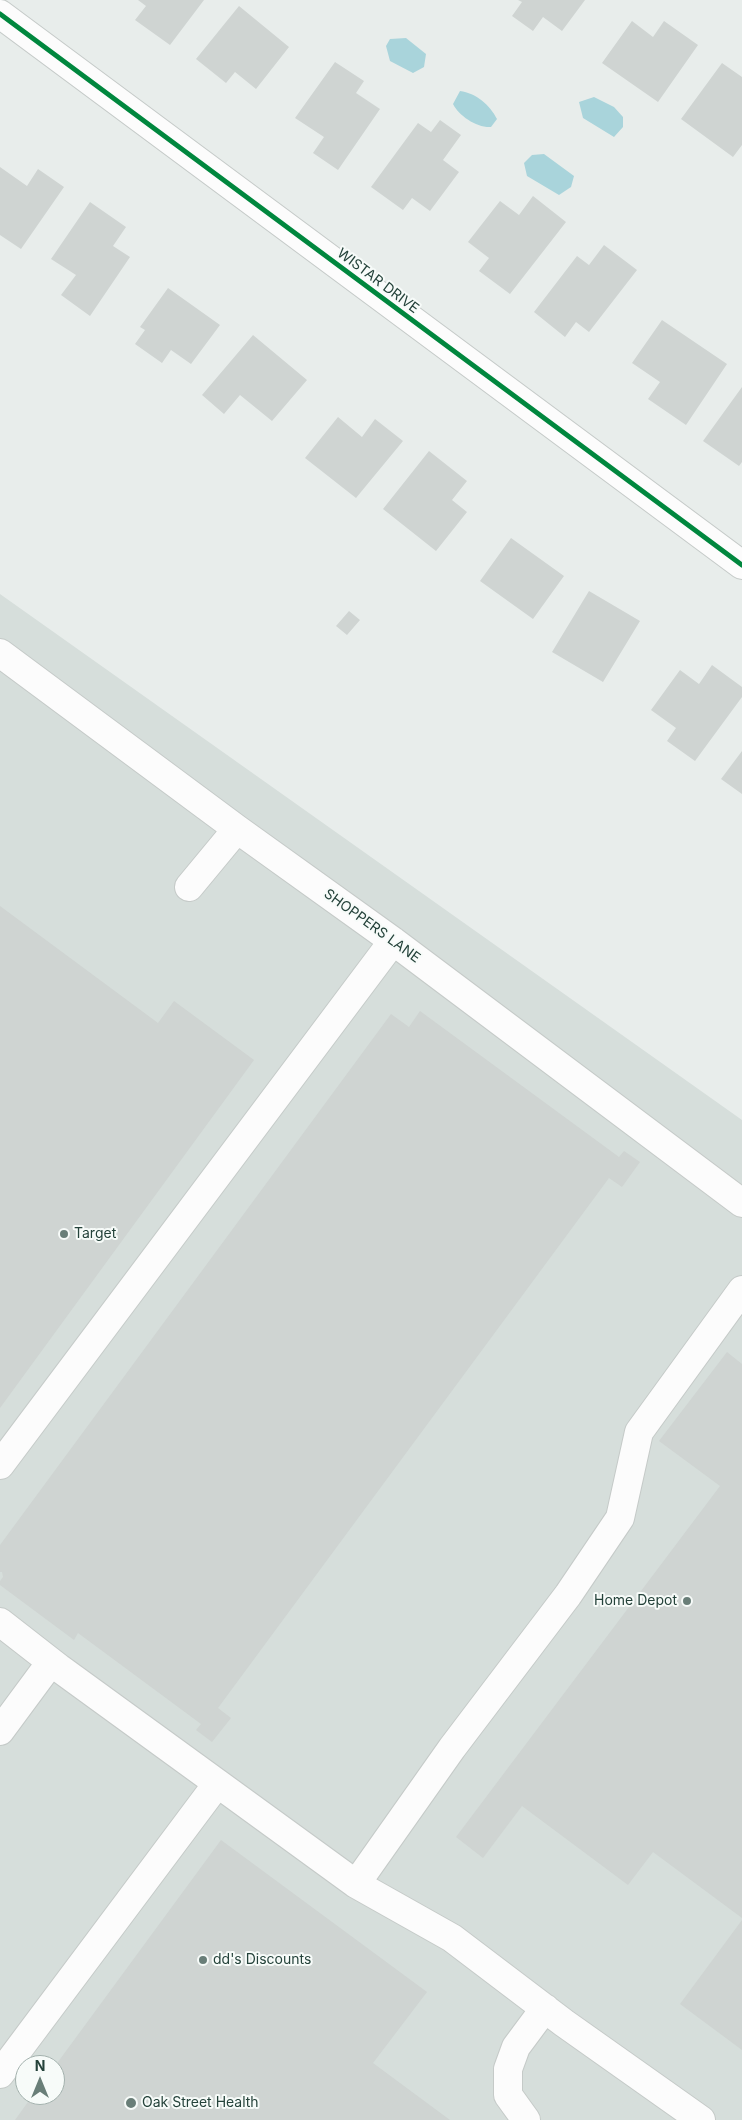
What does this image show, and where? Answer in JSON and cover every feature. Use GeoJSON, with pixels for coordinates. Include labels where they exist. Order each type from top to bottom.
{"type":"FeatureCollection","features":[{"type":"Feature","properties":{"kind":"street","name":"WISTAR DRIVE"},"geometry":{"type":"LineString","coordinates":[[0,14],[742,565]]}},
{"type":"Feature","properties":{"kind":"street","name":"SHOPPERS LANE"},"geometry":{"type":"LineString","coordinates":[[0,653],[237,829],[393,940],[742,1203]]}},
{"type":"Feature","properties":{"kind":"street"},"geometry":{"type":"LineString","coordinates":[[189,887],[237,829]]}},
{"type":"Feature","properties":{"kind":"street"},"geometry":{"type":"LineString","coordinates":[[0,1465],[393,940]]}},
{"type":"Feature","properties":{"kind":"street"},"geometry":{"type":"LineString","coordinates":[[356,1884],[452,1748],[568,1595],[620,1518],[639,1432],[742,1290]]}},
{"type":"Feature","properties":{"kind":"street"},"geometry":{"type":"LineString","coordinates":[[0,1622],[51,1662],[356,1884],[452,1938],[545,2008],[701,2120]]}},
{"type":"Feature","properties":{"kind":"street"},"geometry":{"type":"LineString","coordinates":[[0,1731],[51,1662]]}},
{"type":"Feature","properties":{"kind":"street"},"geometry":{"type":"LineString","coordinates":[[0,2074],[218,1784]]}},
{"type":"Feature","properties":{"kind":"street"},"geometry":{"type":"LineString","coordinates":[[526,2120],[508,2095],[508,2070],[516,2046],[545,2008]]}},
{"type":"Feature","properties":{"kind":"shaded area"},"geometry":{"type":"Polygon","coordinates":[[[0,594],[742,1120],[742,2120],[0,2120],[0,594]]]}},
{"type":"Feature","properties":{"kind":"water"},"geometry":{"type":"Polygon","coordinates":[[[406,38],[426,54],[424,67],[413,73],[390,61],[386,46],[390,39],[406,38]]]}},
{"type":"Feature","properties":{"kind":"water"},"geometry":{"type":"Polygon","coordinates":[[[460,91],[472,94],[491,109],[497,119],[491,127],[480,126],[460,113],[453,104],[460,91]]]}},
{"type":"Feature","properties":{"kind":"water"},"geometry":{"type":"Polygon","coordinates":[[[594,97],[614,107],[623,117],[623,127],[614,137],[583,118],[579,102],[594,97]]]}},
{"type":"Feature","properties":{"kind":"water"},"geometry":{"type":"Polygon","coordinates":[[[544,154],[574,176],[571,187],[559,195],[527,176],[524,163],[532,155],[544,154]]]}},
{"type":"Feature","properties":{"kind":"building"},"geometry":{"type":"Polygon","coordinates":[[[138,0],[204,0],[170,45],[135,20],[146,6],[138,0]]]}},
{"type":"Feature","properties":{"kind":"building"},"geometry":{"type":"Polygon","coordinates":[[[518,0],[585,0],[562,31],[543,17],[533,31],[512,16],[522,2],[518,0]]]}},
{"type":"Feature","properties":{"kind":"building"},"geometry":{"type":"Polygon","coordinates":[[[239,6],[289,47],[256,89],[235,72],[226,83],[196,59],[239,6]]]}},
{"type":"Feature","properties":{"kind":"building"},"geometry":{"type":"Polygon","coordinates":[[[632,21],[653,37],[664,21],[698,45],[658,102],[602,63],[632,21]]]}},
{"type":"Feature","properties":{"kind":"building"},"geometry":{"type":"Polygon","coordinates":[[[335,62],[364,81],[356,93],[380,109],[338,170],[313,153],[324,137],[295,118],[335,62]]]}},
{"type":"Feature","properties":{"kind":"building"},"geometry":{"type":"Polygon","coordinates":[[[722,63],[742,77],[742,145],[733,157],[681,119],[722,63]]]}},
{"type":"Feature","properties":{"kind":"building"},"geometry":{"type":"Polygon","coordinates":[[[440,120],[461,135],[443,160],[459,172],[430,211],[412,198],[403,210],[371,187],[418,123],[431,132],[440,120]]]}},
{"type":"Feature","properties":{"kind":"building"},"geometry":{"type":"Polygon","coordinates":[[[0,167],[27,186],[38,169],[64,187],[21,249],[0,235],[0,167]]]}},
{"type":"Feature","properties":{"kind":"building"},"geometry":{"type":"Polygon","coordinates":[[[533,196],[566,222],[510,294],[479,271],[489,258],[468,242],[500,201],[519,215],[533,196]]]}},
{"type":"Feature","properties":{"kind":"building"},"geometry":{"type":"Polygon","coordinates":[[[90,202],[126,227],[113,246],[130,257],[90,316],[61,295],[76,275],[51,259],[90,202]]]}},
{"type":"Feature","properties":{"kind":"building"},"geometry":{"type":"Polygon","coordinates":[[[604,245],[637,270],[589,332],[576,322],[565,337],[534,312],[577,256],[589,265],[604,245]]]}},
{"type":"Feature","properties":{"kind":"building"},"geometry":{"type":"Polygon","coordinates":[[[168,288],[220,325],[191,364],[171,350],[162,363],[135,344],[145,330],[140,327],[168,288]]]}},
{"type":"Feature","properties":{"kind":"building"},"geometry":{"type":"Polygon","coordinates":[[[662,320],[727,364],[686,425],[648,399],[660,382],[632,363],[662,320]]]}},
{"type":"Feature","properties":{"kind":"building"},"geometry":{"type":"Polygon","coordinates":[[[253,335],[307,380],[272,421],[240,395],[224,414],[202,395],[253,335]]]}},
{"type":"Feature","properties":{"kind":"building"},"geometry":{"type":"Polygon","coordinates":[[[742,387],[742,462],[739,466],[703,441],[742,387]]]}},
{"type":"Feature","properties":{"kind":"building"},"geometry":{"type":"Polygon","coordinates":[[[338,417],[362,437],[375,419],[403,441],[356,498],[305,458],[338,417]]]}},
{"type":"Feature","properties":{"kind":"building"},"geometry":{"type":"Polygon","coordinates":[[[429,451],[467,481],[452,500],[467,512],[436,551],[383,509],[429,451]]]}},
{"type":"Feature","properties":{"kind":"building"},"geometry":{"type":"Polygon","coordinates":[[[511,538],[564,576],[533,619],[480,581],[511,538]]]}},
{"type":"Feature","properties":{"kind":"building"},"geometry":{"type":"Polygon","coordinates":[[[589,591],[640,621],[603,682],[552,652],[589,591]]]}},
{"type":"Feature","properties":{"kind":"building"},"geometry":{"type":"Polygon","coordinates":[[[349,611],[360,620],[347,635],[336,626],[349,611]]]}},
{"type":"Feature","properties":{"kind":"building"},"geometry":{"type":"Polygon","coordinates":[[[712,665],[742,687],[742,697],[695,761],[667,741],[676,728],[651,710],[680,670],[699,684],[712,665]]]}},
{"type":"Feature","properties":{"kind":"building"},"geometry":{"type":"Polygon","coordinates":[[[742,751],[742,794],[721,779],[742,751]]]}},
{"type":"Feature","properties":{"kind":"building","name":"Target"},"geometry":{"type":"Polygon","coordinates":[[[0,906],[158,1023],[174,1001],[254,1060],[0,1408],[0,906]]]}},
{"type":"Feature","properties":{"kind":"building"},"geometry":{"type":"Polygon","coordinates":[[[420,1011],[619,1157],[624,1151],[640,1162],[622,1187],[609,1178],[218,1708],[231,1718],[212,1742],[196,1730],[201,1724],[78,1633],[74,1640],[0,1585],[3,1577],[2,1572],[0,1572],[0,1545],[391,1014],[409,1027],[420,1011]]]}},
{"type":"Feature","properties":{"kind":"building","name":"Home Depot"},"geometry":{"type":"Polygon","coordinates":[[[727,1352],[742,1364],[742,1918],[653,1852],[628,1885],[522,1806],[483,1858],[456,1837],[720,1486],[659,1441],[727,1352]]]}},
{"type":"Feature","properties":{"kind":"building"},"geometry":{"type":"Polygon","coordinates":[[[221,1840],[427,1992],[373,2063],[450,2120],[15,2120],[26,2105],[65,2105],[65,2055],[63,2055],[221,1840]]]}},
{"type":"Feature","properties":{"kind":"building"},"geometry":{"type":"Polygon","coordinates":[[[742,1920],[742,2050],[680,2004],[742,1920]]]}},
{"type":"Feature","properties":{"kind":"cycle path"},"geometry":{"type":"LineString","coordinates":[[0,14],[742,565]]}},
{"type":"Feature","properties":{"kind":"place","name":"Target"},"geometry":{"type":"Point","coordinates":[64,1234]}},
{"type":"Feature","properties":{"kind":"place","name":"Home Depot"},"geometry":{"type":"Point","coordinates":[687,1601]}},
{"type":"Feature","properties":{"kind":"place","name":"dd's Discounts"},"geometry":{"type":"Point","coordinates":[203,1960]}},
{"type":"Feature","properties":{"kind":"place","name":"Oak Street Health"},"geometry":{"type":"Point","coordinates":[131,2103]}}]}
